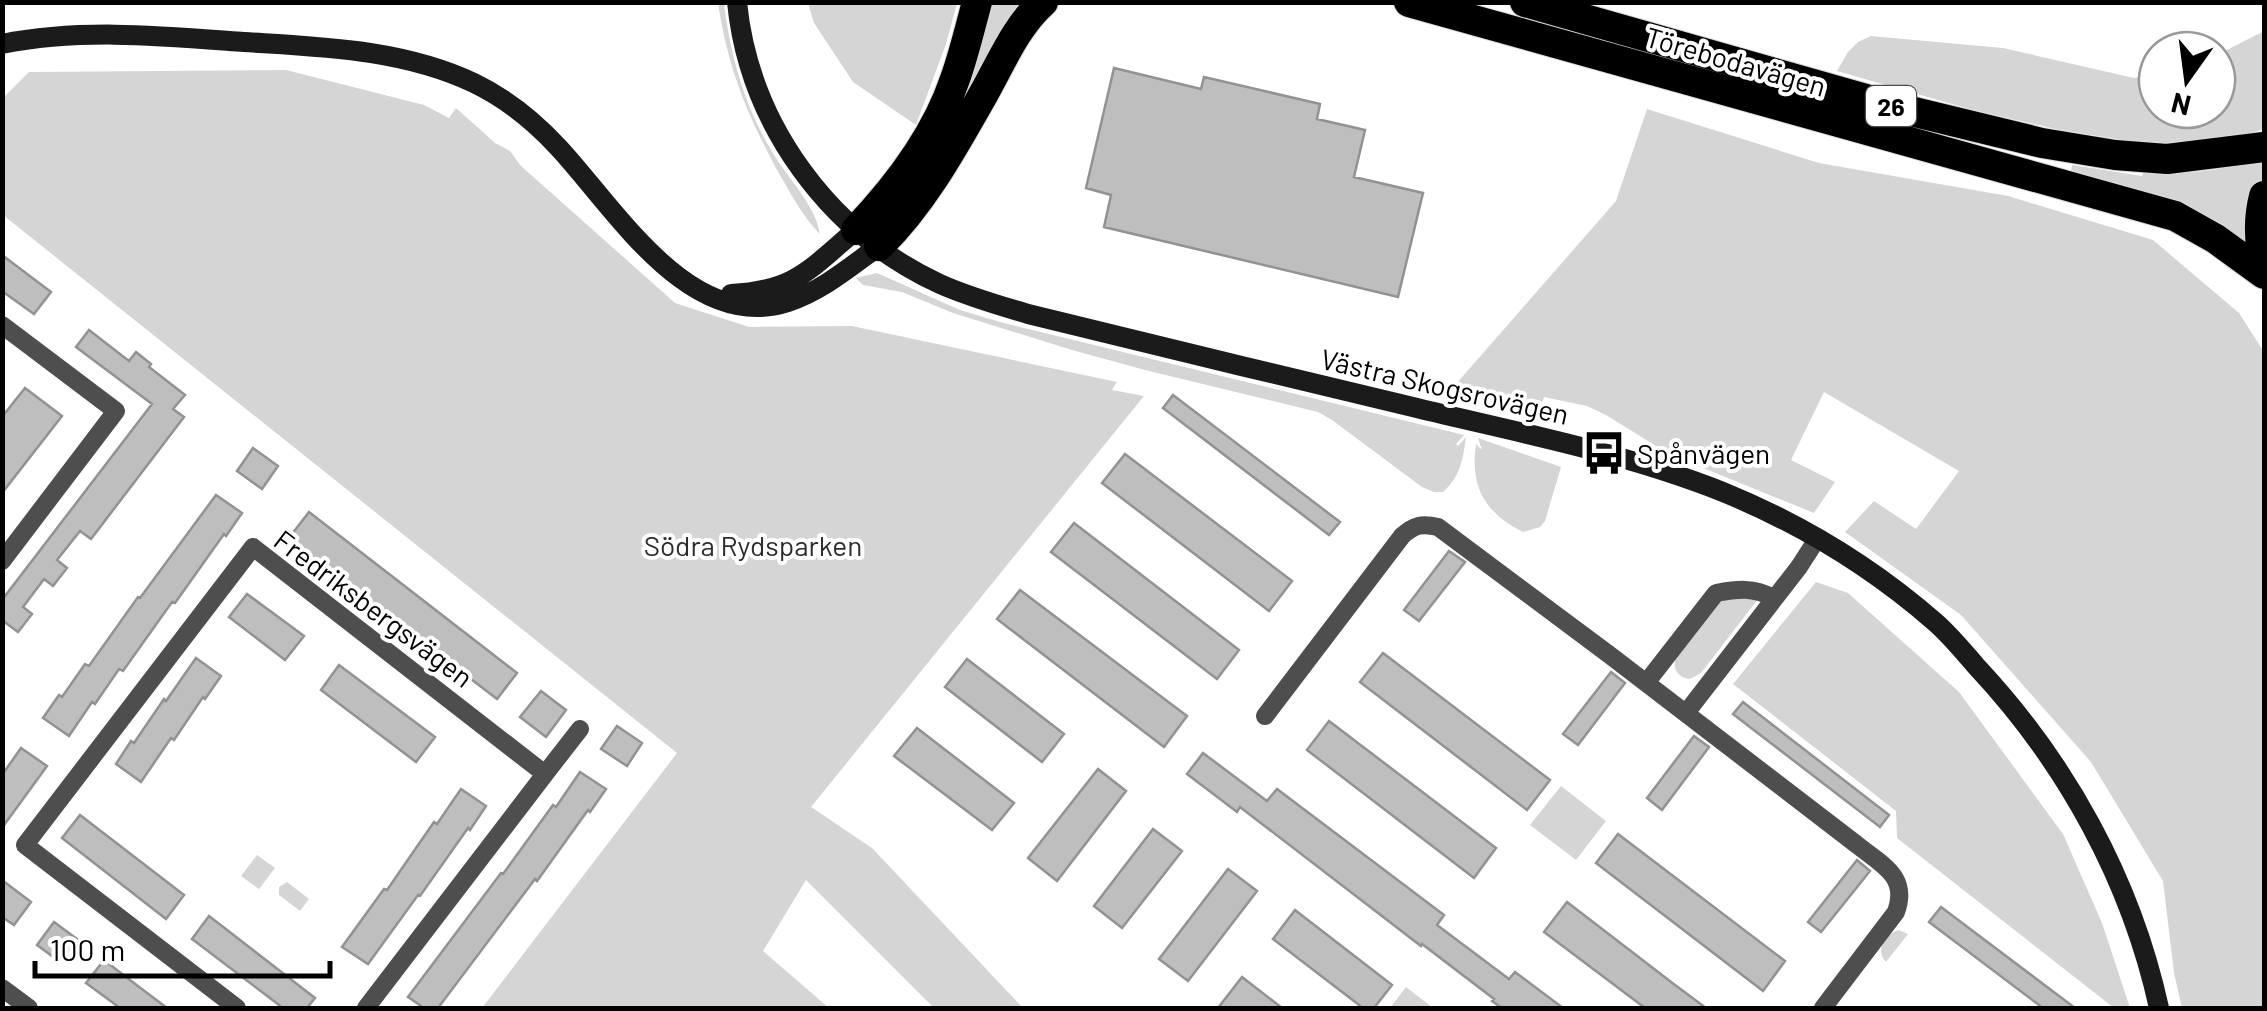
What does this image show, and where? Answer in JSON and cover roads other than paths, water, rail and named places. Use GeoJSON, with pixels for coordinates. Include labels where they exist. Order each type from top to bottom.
{"type":"FeatureCollection","features":[{"type":"Feature","properties":{"kind":"highway"},"geometry":{"type":"LineString","coordinates":[[867,238],[944,108],[977,2]]}},
{"type":"Feature","properties":{"kind":"highway"},"geometry":{"type":"LineString","coordinates":[[867,238],[892,234],[947,158],[1017,34],[1043,2]]}},
{"type":"Feature","properties":{"kind":"highway","name":"Törebodavägen"},"geometry":{"type":"LineString","coordinates":[[1409,2],[2175,216],[2216,239],[2264,274]]}},
{"type":"Feature","properties":{"kind":"highway","name":"Törebodavägen"},"geometry":{"type":"LineString","coordinates":[[1526,2],[1894,107],[2042,143],[2115,155],[2167,158],[2264,146]]}},
{"type":"Feature","properties":{"kind":"highway"},"geometry":{"type":"LineString","coordinates":[[2264,196],[2260,222],[2264,264]]}},
{"type":"Feature","properties":{"kind":"street","name":"Västra Skogsrovägen"},"geometry":{"type":"LineString","coordinates":[[737,2],[749,68],[775,130],[820,194],[867,238],[921,274],[974,298],[1028,314],[1665,471],[1771,514],[1818,538],[1883,580],[1937,624],[2037,738],[2084,812],[2115,872],[2137,930],[2158,1008]]}},
{"type":"Feature","properties":{"kind":"street"},"geometry":{"type":"LineString","coordinates":[[2,44],[105,34],[187,38],[367,52],[405,58],[444,71],[509,103],[555,144],[669,270],[732,305],[787,302],[821,286],[867,238]]}},
{"type":"Feature","properties":{"kind":"street"},"geometry":{"type":"LineString","coordinates":[[2,326],[116,410],[2,562]]}},
{"type":"Feature","properties":{"kind":"street"},"geometry":{"type":"LineString","coordinates":[[1265,716],[1402,536],[1424,524],[1438,527],[1686,713],[1868,854],[1900,884],[1896,912],[1823,1008]]}},
{"type":"Feature","properties":{"kind":"street"},"geometry":{"type":"LineString","coordinates":[[1686,713],[1818,538]]}},
{"type":"Feature","properties":{"kind":"street","name":"Fredriksbergsvägen"},"geometry":{"type":"LineString","coordinates":[[237,1008],[26,846],[253,547],[545,774]]}},
{"type":"Feature","properties":{"kind":"street"},"geometry":{"type":"LineString","coordinates":[[1646,684],[1716,593],[1743,588],[1774,598]]}},
{"type":"Feature","properties":{"kind":"street"},"geometry":{"type":"LineString","coordinates":[[366,1008],[580,729]]}},
{"type":"Feature","properties":{"kind":"street"},"geometry":{"type":"LineString","coordinates":[[2,988],[29,1008]]}},
{"type":"Feature","properties":{"kind":"place","name":"Spånvägen"},"geometry":{"type":"Point","coordinates":[1604,453]}},
{"type":"Feature","properties":{"kind":"park label","name":"Södra Rydsparken"},"geometry":{"type":"Point","coordinates":[753,545]}}]}
